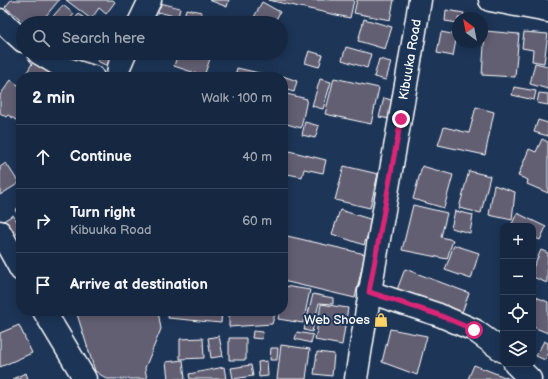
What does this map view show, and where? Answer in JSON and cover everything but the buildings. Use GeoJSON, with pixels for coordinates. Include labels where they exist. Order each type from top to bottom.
{"type":"FeatureCollection","features":[{"type":"Feature","properties":{"kind":"street"},"geometry":{"type":"LineString","coordinates":[[142,16],[150,0]]}},
{"type":"Feature","properties":{"kind":"street","name":"Kibuuka Road"},"geometry":{"type":"LineString","coordinates":[[356,379],[369,292],[401,119],[420,0]]}},
{"type":"Feature","properties":{"kind":"street"},"geometry":{"type":"LineString","coordinates":[[490,0],[548,11]]}},
{"type":"Feature","properties":{"kind":"street"},"geometry":{"type":"LineString","coordinates":[[0,20],[16,35]]}},
{"type":"Feature","properties":{"kind":"street"},"geometry":{"type":"LineString","coordinates":[[51,60],[64,68],[77,72]]}},
{"type":"Feature","properties":{"kind":"street"},"geometry":{"type":"LineString","coordinates":[[118,72],[118,67],[122,60]]}},
{"type":"Feature","properties":{"kind":"street"},"geometry":{"type":"LineString","coordinates":[[0,232],[16,261]]}},
{"type":"Feature","properties":{"kind":"street"},"geometry":{"type":"LineString","coordinates":[[369,292],[439,315],[474,330],[500,349]]}},
{"type":"Feature","properties":{"kind":"street"},"geometry":{"type":"LineString","coordinates":[[47,316],[85,379]]}},
{"type":"Feature","properties":{"kind":"street"},"geometry":{"type":"LineString","coordinates":[[518,367],[530,379]]}},
{"type":"Feature","properties":{"kind":"place","name":"Web Shoes"},"geometry":{"type":"Point","coordinates":[381,320]}},
{"type":"Feature","properties":{"kind":"route"},"geometry":{"type":"LineString","coordinates":[[401,119],[369,292],[439,315],[474,330]]}}]}
